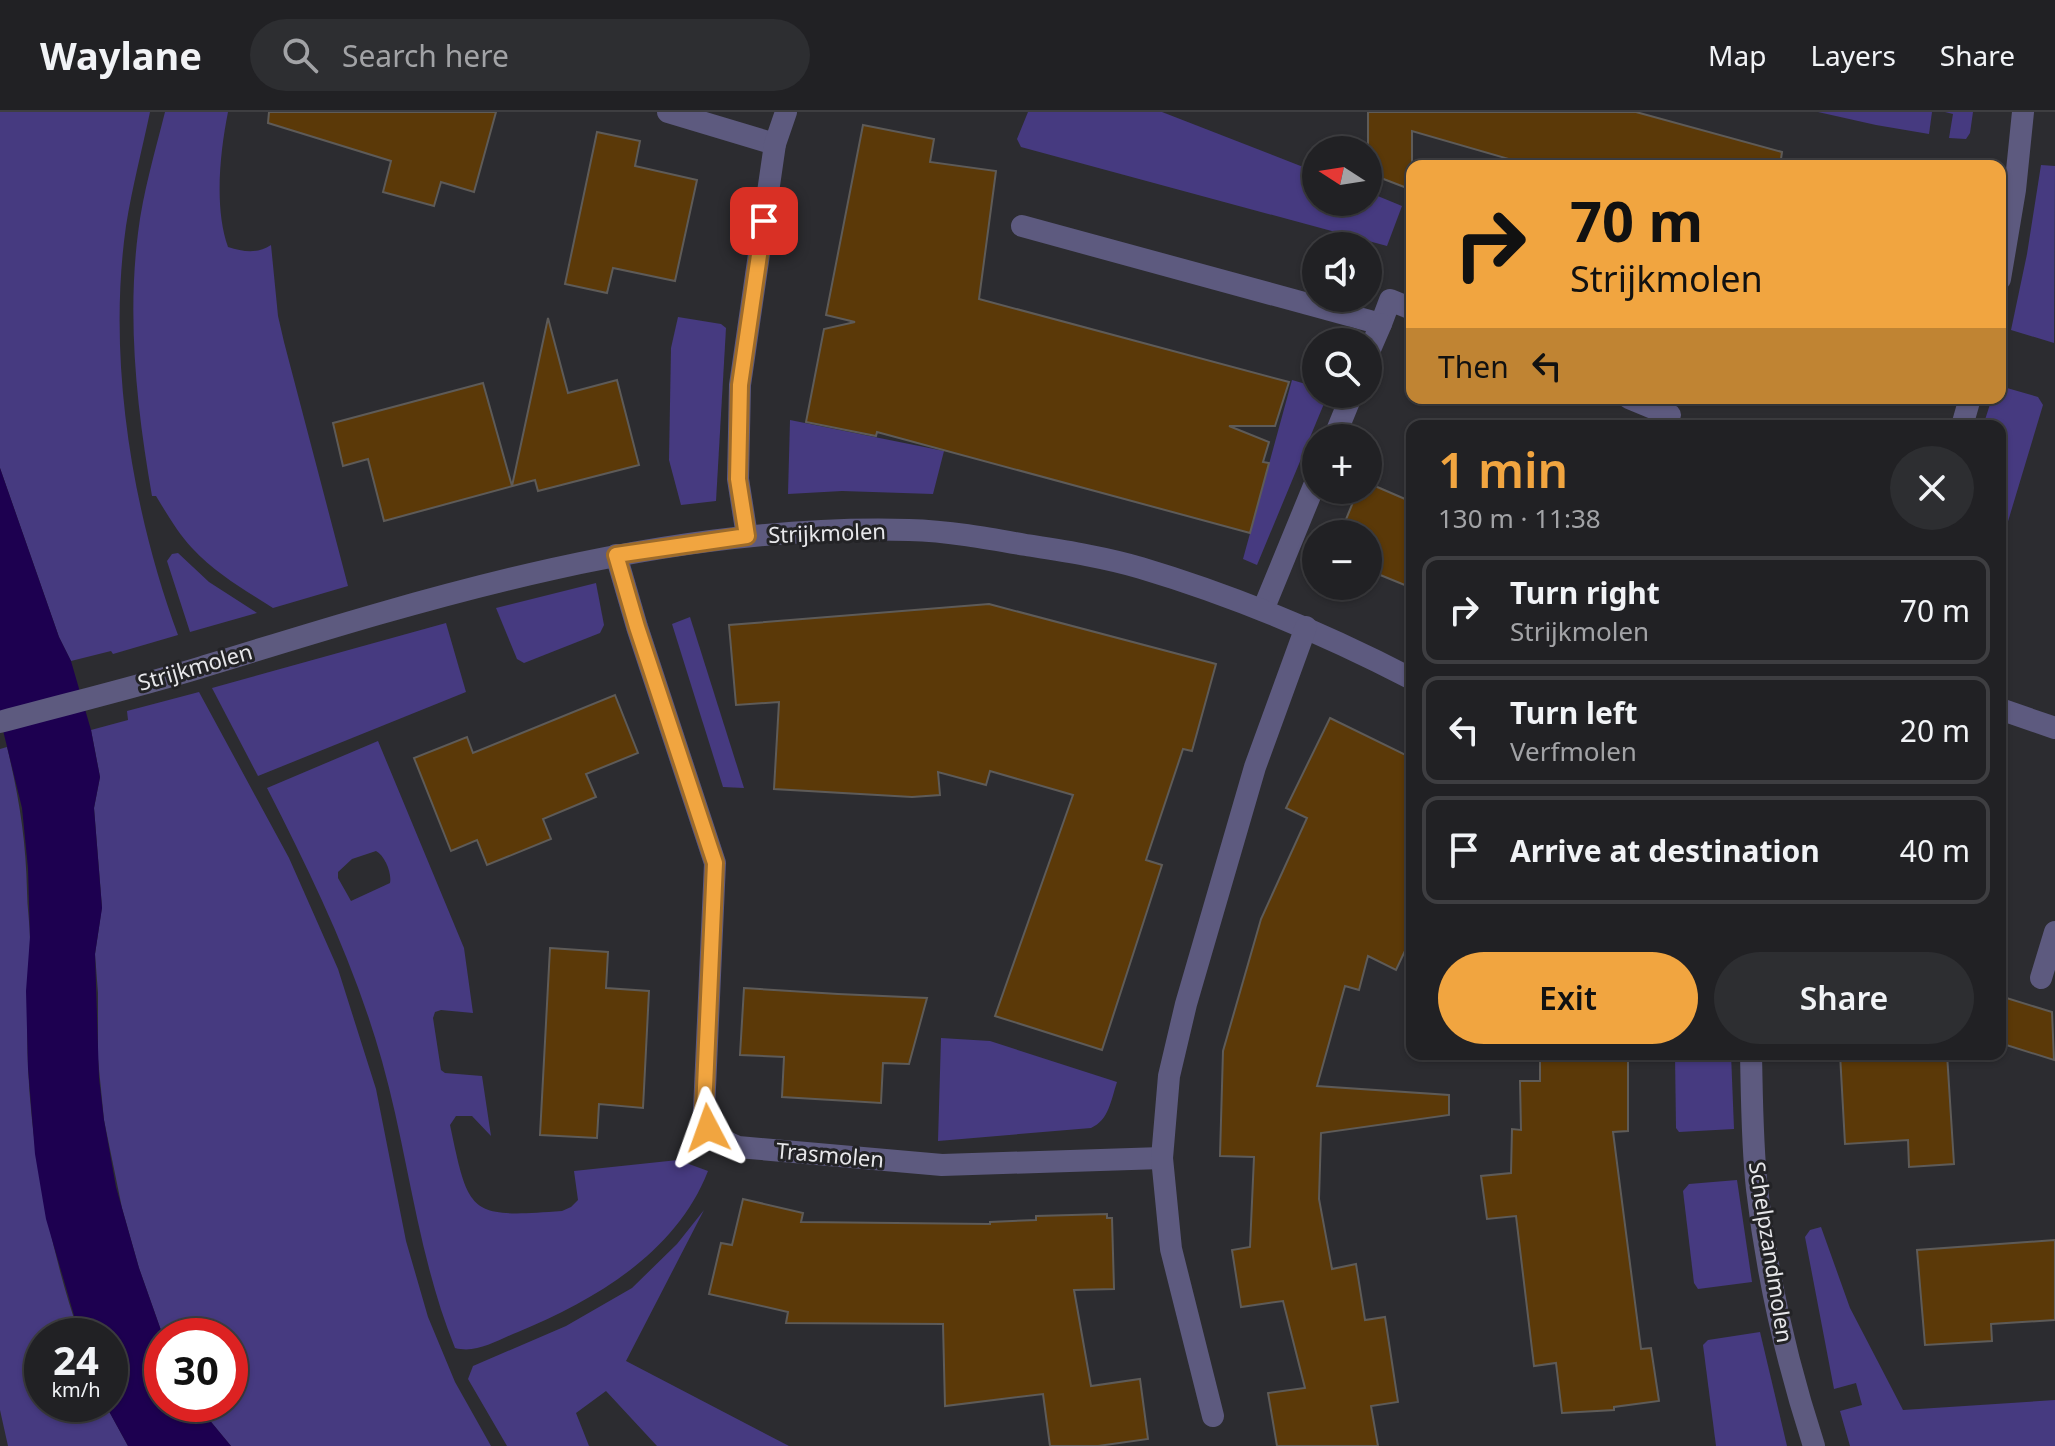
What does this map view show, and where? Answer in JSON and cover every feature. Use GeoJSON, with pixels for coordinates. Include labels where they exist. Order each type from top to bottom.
{"type":"FeatureCollection","features":[{"type":"Feature","properties":{"kind":"street"},"geometry":{"type":"LineString","coordinates":[[668,112],[775,144]]}},
{"type":"Feature","properties":{"kind":"street"},"geometry":{"type":"LineString","coordinates":[[747,536],[738,479],[740,385],[775,144],[786,112]]}},
{"type":"Feature","properties":{"kind":"street"},"geometry":{"type":"LineString","coordinates":[[2006,243],[2023,112]]}},
{"type":"Feature","properties":{"kind":"street"},"geometry":{"type":"LineString","coordinates":[[1022,226],[1381,324]]}},
{"type":"Feature","properties":{"kind":"street"},"geometry":{"type":"LineString","coordinates":[[1379,328],[1390,300],[1406,307]]}},
{"type":"Feature","properties":{"kind":"street"},"geometry":{"type":"LineString","coordinates":[[1643,404],[1670,415]]}},
{"type":"Feature","properties":{"kind":"street"},"geometry":{"type":"LineString","coordinates":[[1263,610],[1307,504]]}},
{"type":"Feature","properties":{"kind":"street","name":"Strijkmolen"},"geometry":{"type":"LineString","coordinates":[[0,722],[195,669],[305,634],[616,555],[747,536],[838,530],[911,530],[977,536],[1139,567],[1306,627],[1406,676]]}},
{"type":"Feature","properties":{"kind":"street","name":"Trasmolen"},"geometry":{"type":"LineString","coordinates":[[616,555],[715,863],[704,1110],[708,1128],[720,1140],[738,1147],[942,1165],[1162,1158]]}},
{"type":"Feature","properties":{"kind":"street"},"geometry":{"type":"LineString","coordinates":[[1213,1416],[1171,1249],[1162,1158],[1169,1076],[1186,1004],[1255,767],[1306,627]]}},
{"type":"Feature","properties":{"kind":"street"},"geometry":{"type":"LineString","coordinates":[[2006,711],[2055,728]]}},
{"type":"Feature","properties":{"kind":"street"},"geometry":{"type":"LineString","coordinates":[[2041,978],[2055,932]]}},
{"type":"Feature","properties":{"kind":"street","name":"Schelpzandmolen"},"geometry":{"type":"LineString","coordinates":[[1751,1060],[1757,1189],[1773,1288],[1794,1386],[1814,1446]]}},
{"type":"Feature","properties":{"kind":"shaded area"},"geometry":{"type":"Polygon","coordinates":[[[0,112],[150,112],[126,226],[121,277],[122,381],[136,486],[178,635],[113,654],[111,651],[71,661],[59,637],[0,468],[0,112]]]}},
{"type":"Feature","properties":{"kind":"shaded area"},"geometry":{"type":"Polygon","coordinates":[[[165,112],[228,112],[220,180],[224,232],[228,247],[234,249],[255,251],[271,245],[278,316],[348,586],[273,608],[201,557],[182,536],[156,496],[152,496],[138,398],[133,299],[140,218],[165,112]]]}},
{"type":"Feature","properties":{"kind":"shaded area"},"geometry":{"type":"Polygon","coordinates":[[[1028,112],[1162,112],[1302,167],[1302,216],[1382,216],[1382,198],[1402,206],[1387,246],[1382,245],[1382,232],[1335,232],[1021,147],[1017,139],[1028,112]]]}},
{"type":"Feature","properties":{"kind":"shaded area"},"geometry":{"type":"Polygon","coordinates":[[[1818,112],[1932,112],[1929,134],[1818,112]]]}},
{"type":"Feature","properties":{"kind":"shaded area"},"geometry":{"type":"Polygon","coordinates":[[[1945,112],[1973,112],[1966,139],[1949,138],[1953,114],[1945,112]]]}},
{"type":"Feature","properties":{"kind":"shaded area"},"geometry":{"type":"Polygon","coordinates":[[[2041,165],[2055,166],[2054,343],[2011,330],[2041,165]]]}},
{"type":"Feature","properties":{"kind":"shaded area"},"geometry":{"type":"Polygon","coordinates":[[[678,317],[721,324],[726,328],[716,501],[681,505],[669,460],[671,348],[678,317]]]}},
{"type":"Feature","properties":{"kind":"shaded area"},"geometry":{"type":"Polygon","coordinates":[[[1292,380],[1302,383],[1302,408],[1322,408],[1316,424],[1302,424],[1302,457],[1257,565],[1243,559],[1292,380]]]}},
{"type":"Feature","properties":{"kind":"shaded area"},"geometry":{"type":"Polygon","coordinates":[[[2006,388],[2038,397],[2043,405],[2006,528],[2006,420],[1985,420],[1990,404],[2006,404],[2006,388]]]}},
{"type":"Feature","properties":{"kind":"shaded area"},"geometry":{"type":"Polygon","coordinates":[[[790,420],[944,451],[933,494],[842,491],[788,494],[790,420]]]}},
{"type":"Feature","properties":{"kind":"shaded area"},"geometry":{"type":"Polygon","coordinates":[[[0,468],[59,637],[71,661],[91,730],[100,777],[94,808],[102,908],[95,954],[99,1078],[116,1187],[157,1318],[144,1318],[144,1422],[211,1422],[231,1446],[128,1446],[115,1422],[128,1422],[128,1318],[75,1318],[46,1219],[35,1154],[26,991],[30,937],[28,868],[22,808],[0,718],[0,468]]]}},
{"type":"Feature","properties":{"kind":"shaded area"},"geometry":{"type":"Polygon","coordinates":[[[178,553],[209,582],[257,613],[190,632],[167,561],[172,554],[178,553]]]}},
{"type":"Feature","properties":{"kind":"shaded area"},"geometry":{"type":"Polygon","coordinates":[[[596,583],[604,625],[600,633],[524,663],[517,659],[496,608],[596,583]]]}},
{"type":"Feature","properties":{"kind":"shaded area"},"geometry":{"type":"Polygon","coordinates":[[[690,617],[744,788],[723,787],[672,624],[690,617]]]}},
{"type":"Feature","properties":{"kind":"shaded area"},"geometry":{"type":"Polygon","coordinates":[[[446,623],[466,692],[258,776],[212,688],[446,623]]]}},
{"type":"Feature","properties":{"kind":"shaded area"},"geometry":{"type":"Polygon","coordinates":[[[199,692],[289,858],[338,969],[376,1089],[406,1241],[428,1317],[455,1382],[491,1446],[231,1446],[211,1422],[248,1422],[248,1318],[157,1318],[122,1208],[104,1120],[98,1059],[95,954],[102,907],[94,808],[100,777],[91,730],[128,720],[127,711],[199,692]]]}},
{"type":"Feature","properties":{"kind":"shaded area"},"geometry":{"type":"Polygon","coordinates":[[[378,741],[464,948],[473,1013],[441,1010],[435,1012],[433,1018],[441,1070],[482,1076],[491,1136],[472,1116],[456,1116],[450,1125],[462,1177],[469,1194],[478,1204],[491,1211],[508,1213],[562,1211],[578,1200],[574,1171],[678,1160],[708,1171],[694,1200],[676,1226],[654,1250],[604,1289],[547,1319],[487,1345],[471,1349],[455,1348],[431,1277],[382,1061],[359,989],[331,921],[267,788],[378,741]],[[376,851],[352,859],[338,872],[338,878],[351,901],[390,883],[389,870],[376,851]]]}},
{"type":"Feature","properties":{"kind":"shaded area"},"geometry":{"type":"Polygon","coordinates":[[[7,747],[25,854],[30,940],[27,1052],[34,1135],[52,1238],[74,1318],[24,1318],[24,1422],[115,1422],[128,1446],[8,1446],[0,1410],[0,749],[7,747]]]}},
{"type":"Feature","properties":{"kind":"shaded area"},"geometry":{"type":"Polygon","coordinates":[[[941,1038],[990,1041],[1117,1082],[1108,1109],[1102,1120],[1091,1128],[938,1141],[941,1038]]]}},
{"type":"Feature","properties":{"kind":"shaded area"},"geometry":{"type":"Polygon","coordinates":[[[1675,1060],[1731,1060],[1734,1129],[1679,1132],[1676,1128],[1675,1060]]]}},
{"type":"Feature","properties":{"kind":"shaded area"},"geometry":{"type":"Polygon","coordinates":[[[1737,1180],[1752,1282],[1698,1289],[1694,1283],[1683,1191],[1689,1184],[1737,1180]]]}},
{"type":"Feature","properties":{"kind":"shaded area"},"geometry":{"type":"Polygon","coordinates":[[[704,1210],[626,1361],[789,1446],[657,1446],[606,1391],[576,1413],[589,1446],[507,1446],[468,1379],[473,1366],[566,1326],[632,1288],[677,1244],[704,1210]]]}},
{"type":"Feature","properties":{"kind":"shaded area"},"geometry":{"type":"Polygon","coordinates":[[[1821,1227],[1850,1308],[1903,1410],[2055,1400],[2055,1446],[1850,1446],[1840,1411],[1862,1405],[1856,1383],[1834,1389],[1805,1237],[1810,1230],[1821,1227]]]}},
{"type":"Feature","properties":{"kind":"shaded area"},"geometry":{"type":"Polygon","coordinates":[[[1760,1332],[1787,1446],[1716,1446],[1703,1345],[1708,1340],[1760,1332]]]}},
{"type":"Feature","properties":{"kind":"building"},"geometry":{"type":"Polygon","coordinates":[[[269,112],[496,112],[474,192],[441,182],[434,206],[383,192],[391,161],[268,123],[269,112]]]}},
{"type":"Feature","properties":{"kind":"building"},"geometry":{"type":"Polygon","coordinates":[[[1368,112],[1636,112],[1782,152],[1781,160],[1512,160],[1412,131],[1412,160],[1406,160],[1406,188],[1382,178],[1382,136],[1368,136],[1368,112]]]}},
{"type":"Feature","properties":{"kind":"building"},"geometry":{"type":"Polygon","coordinates":[[[863,125],[934,139],[930,162],[996,171],[979,299],[1289,382],[1275,426],[1229,426],[1269,442],[1263,462],[1269,463],[1250,533],[877,432],[876,436],[806,422],[824,329],[855,322],[826,315],[863,125]]]}},
{"type":"Feature","properties":{"kind":"building"},"geometry":{"type":"Polygon","coordinates":[[[597,132],[640,141],[635,166],[697,180],[675,281],[613,268],[607,293],[565,284],[597,132]]]}},
{"type":"Feature","properties":{"kind":"building"},"geometry":{"type":"Polygon","coordinates":[[[548,318],[568,393],[617,380],[639,465],[538,491],[535,480],[384,521],[368,459],[343,466],[333,423],[483,383],[512,486],[548,318]]]}},
{"type":"Feature","properties":{"kind":"building"},"geometry":{"type":"Polygon","coordinates":[[[1382,489],[1406,499],[1406,586],[1382,576],[1382,520],[1346,520],[1352,504],[1382,504],[1382,489]]]}},
{"type":"Feature","properties":{"kind":"building"},"geometry":{"type":"Polygon","coordinates":[[[989,604],[1216,664],[1192,751],[1183,749],[1146,860],[1162,865],[1102,1050],[995,1016],[1073,795],[990,771],[986,785],[938,772],[940,795],[912,797],[774,789],[779,702],[736,705],[729,625],[989,604]]]}},
{"type":"Feature","properties":{"kind":"building"},"geometry":{"type":"Polygon","coordinates":[[[615,695],[638,753],[586,774],[596,797],[543,819],[551,839],[487,865],[477,840],[451,851],[414,758],[467,737],[473,753],[615,695]]]}},
{"type":"Feature","properties":{"kind":"building"},"geometry":{"type":"Polygon","coordinates":[[[1330,718],[1406,755],[1406,949],[1396,970],[1368,956],[1359,990],[1345,986],[1317,1086],[1449,1095],[1449,1115],[1321,1133],[1319,1199],[1332,1269],[1356,1264],[1365,1320],[1385,1317],[1398,1402],[1371,1406],[1378,1446],[1277,1446],[1268,1393],[1305,1388],[1283,1301],[1241,1307],[1232,1250],[1250,1247],[1254,1157],[1220,1156],[1223,1051],[1261,919],[1307,818],[1286,808],[1330,718]]]}},
{"type":"Feature","properties":{"kind":"building"},"geometry":{"type":"Polygon","coordinates":[[[550,948],[608,952],[606,988],[649,991],[643,1108],[599,1104],[597,1138],[540,1135],[550,948]]]}},
{"type":"Feature","properties":{"kind":"building"},"geometry":{"type":"Polygon","coordinates":[[[744,988],[927,998],[909,1064],[883,1063],[881,1103],[782,1097],[784,1057],[740,1055],[744,988]]]}},
{"type":"Feature","properties":{"kind":"building"},"geometry":{"type":"Polygon","coordinates":[[[2006,998],[2052,1012],[2054,1060],[2006,1045],[2006,998]]]}},
{"type":"Feature","properties":{"kind":"building"},"geometry":{"type":"Polygon","coordinates":[[[1540,1060],[1628,1060],[1628,1131],[1613,1132],[1641,1349],[1651,1348],[1659,1401],[1614,1407],[1614,1410],[1562,1413],[1556,1363],[1534,1366],[1516,1216],[1487,1219],[1481,1176],[1511,1173],[1512,1129],[1521,1130],[1520,1081],[1540,1081],[1540,1060]]]}},
{"type":"Feature","properties":{"kind":"building"},"geometry":{"type":"Polygon","coordinates":[[[1840,1060],[1947,1060],[1954,1164],[1909,1167],[1908,1140],[1845,1144],[1840,1060]]]}},
{"type":"Feature","properties":{"kind":"building"},"geometry":{"type":"Polygon","coordinates":[[[743,1199],[803,1213],[801,1222],[990,1224],[1036,1220],[1036,1216],[1107,1214],[1107,1218],[1112,1218],[1114,1289],[1074,1290],[1091,1386],[1140,1379],[1148,1439],[1098,1446],[1050,1446],[1043,1394],[945,1406],[943,1324],[786,1323],[788,1312],[709,1294],[721,1243],[732,1245],[743,1199]]]}},
{"type":"Feature","properties":{"kind":"building"},"geometry":{"type":"Polygon","coordinates":[[[2055,1240],[2055,1320],[1991,1324],[1992,1341],[1925,1345],[1917,1250],[2055,1240]]]}},
{"type":"Feature","properties":{"kind":"route"},"geometry":{"type":"LineString","coordinates":[[708,1128],[704,1110],[715,863],[616,555],[747,536],[738,479],[740,385],[764,221]]}}]}
